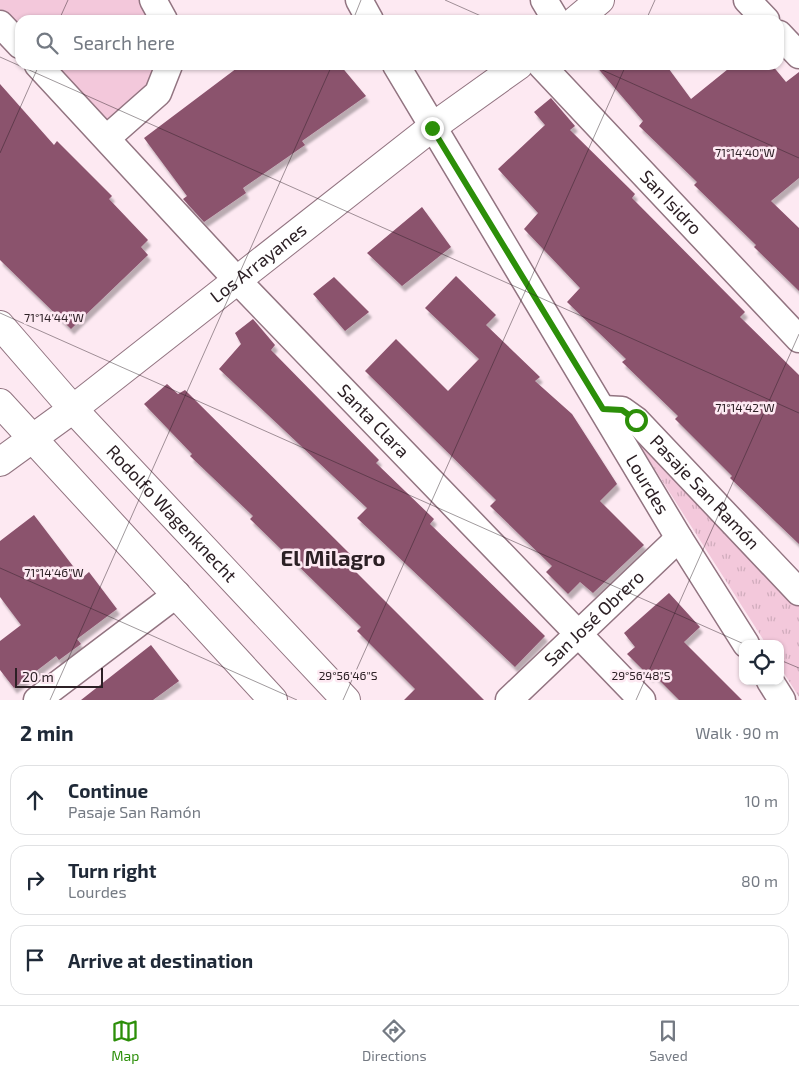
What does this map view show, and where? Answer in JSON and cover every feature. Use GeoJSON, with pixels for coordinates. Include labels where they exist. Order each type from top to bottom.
{"type":"FeatureCollection","features":[{"type":"Feature","properties":{"kind":"street"},"geometry":{"type":"LineString","coordinates":[[153,0],[161,15]]}},
{"type":"Feature","properties":{"kind":"street"},"geometry":{"type":"LineString","coordinates":[[359,0],[367,15]]}},
{"type":"Feature","properties":{"kind":"street"},"geometry":{"type":"LineString","coordinates":[[544,0],[553,15]]}},
{"type":"Feature","properties":{"kind":"street"},"geometry":{"type":"LineString","coordinates":[[582,15],[600,0]]}},
{"type":"Feature","properties":{"kind":"street"},"geometry":{"type":"LineString","coordinates":[[747,0],[761,15]]}},
{"type":"Feature","properties":{"kind":"street"},"geometry":{"type":"LineString","coordinates":[[0,24],[15,40]]}},
{"type":"Feature","properties":{"kind":"street"},"geometry":{"type":"LineString","coordinates":[[784,39],[799,55]]}},
{"type":"Feature","properties":{"kind":"street","name":"Santa Clara"},"geometry":{"type":"LineString","coordinates":[[43,70],[236,279],[642,700]]}},
{"type":"Feature","properties":{"kind":"street"},"geometry":{"type":"LineString","coordinates":[[107,138],[158,93],[167,70]]}},
{"type":"Feature","properties":{"kind":"street","name":"Lourdes"},"geometry":{"type":"LineString","coordinates":[[399,70],[679,538],[743,640]]}},
{"type":"Feature","properties":{"kind":"street","name":"Los Arrayanes"},"geometry":{"type":"LineString","coordinates":[[0,462],[73,409],[236,279],[432,128],[512,70]]}},
{"type":"Feature","properties":{"kind":"street","name":"San Isidro"},"geometry":{"type":"LineString","coordinates":[[546,70],[799,339]]}},
{"type":"Feature","properties":{"kind":"street","name":"Rodolfo Wagenknecht"},"geometry":{"type":"LineString","coordinates":[[0,325],[73,409],[346,700]]}},
{"type":"Feature","properties":{"kind":"street"},"geometry":{"type":"LineString","coordinates":[[0,403],[274,700]]}},
{"type":"Feature","properties":{"kind":"street","name":"Pasaje San Ramón"},"geometry":{"type":"LineString","coordinates":[[603,409],[622,410],[636,420],[799,592]]}},
{"type":"Feature","properties":{"kind":"street","name":"San José Obrero"},"geometry":{"type":"LineString","coordinates":[[509,700],[679,538]]}},
{"type":"Feature","properties":{"kind":"street"},"geometry":{"type":"LineString","coordinates":[[37,700],[176,594]]}},
{"type":"Feature","properties":{"kind":"street"},"geometry":{"type":"LineString","coordinates":[[773,685],[782,700]]}},
{"type":"Feature","properties":{"kind":"green space"},"geometry":{"type":"Polygon","coordinates":[[[0,0],[141,0],[150,15],[15,15],[15,25],[0,9],[0,0]]]}},
{"type":"Feature","properties":{"kind":"green space"},"geometry":{"type":"Polygon","coordinates":[[[58,70],[155,70],[149,86],[108,123],[58,70]]]}},
{"type":"Feature","properties":{"kind":"green space"},"geometry":{"type":"Polygon","coordinates":[[[635,438],[799,603],[799,697],[784,673],[784,640],[763,640],[635,438]]]}},
{"type":"Feature","properties":{"kind":"building"},"geometry":{"type":"Polygon","coordinates":[[[234,70],[344,70],[366,96],[302,141],[305,145],[243,188],[246,193],[204,222],[183,199],[187,196],[144,138],[234,70]]]}},
{"type":"Feature","properties":{"kind":"building"},"geometry":{"type":"Polygon","coordinates":[[[599,70],[670,70],[691,99],[727,70],[776,70],[786,82],[799,72],[799,178],[771,201],[799,228],[799,291],[754,247],[756,245],[694,185],[697,182],[639,126],[643,121],[599,70]]]}},
{"type":"Feature","properties":{"kind":"building"},"geometry":{"type":"Polygon","coordinates":[[[0,84],[54,145],[57,141],[112,196],[109,199],[148,240],[141,247],[148,255],[71,329],[0,260],[0,84]]]}},
{"type":"Feature","properties":{"kind":"building"},"geometry":{"type":"Polygon","coordinates":[[[551,98],[575,126],[570,130],[635,194],[632,198],[745,312],[740,317],[799,375],[799,544],[730,478],[732,476],[675,419],[678,416],[622,362],[626,359],[567,302],[580,288],[524,229],[538,213],[498,169],[545,125],[534,112],[551,98]]]}},
{"type":"Feature","properties":{"kind":"building"},"geometry":{"type":"Polygon","coordinates":[[[422,207],[451,247],[402,286],[367,253],[422,207]]]}},
{"type":"Feature","properties":{"kind":"building"},"geometry":{"type":"Polygon","coordinates":[[[456,276],[496,315],[486,325],[540,377],[535,381],[572,414],[617,484],[600,501],[644,545],[593,593],[580,582],[568,594],[546,572],[552,566],[490,506],[496,500],[365,371],[396,339],[448,391],[479,359],[425,308],[456,276]]]}},
{"type":"Feature","properties":{"kind":"building"},"geometry":{"type":"Polygon","coordinates":[[[334,277],[369,312],[345,331],[313,294],[334,277]]]}},
{"type":"Feature","properties":{"kind":"building"},"geometry":{"type":"Polygon","coordinates":[[[253,319],[275,345],[271,350],[379,460],[376,463],[434,519],[430,524],[545,636],[515,667],[357,518],[367,508],[219,369],[241,344],[235,333],[253,319]]]}},
{"type":"Feature","properties":{"kind":"building"},"geometry":{"type":"Polygon","coordinates":[[[167,384],[178,394],[185,390],[350,554],[344,560],[484,700],[404,700],[415,689],[357,631],[361,627],[250,519],[253,516],[190,456],[192,454],[144,404],[167,384]]]}},
{"type":"Feature","properties":{"kind":"building"},"geometry":{"type":"Polygon","coordinates":[[[34,515],[82,578],[89,572],[117,609],[77,639],[81,644],[59,660],[56,656],[14,688],[0,670],[0,641],[21,625],[0,597],[0,541],[34,515]]]}},
{"type":"Feature","properties":{"kind":"building"},"geometry":{"type":"Polygon","coordinates":[[[669,593],[700,627],[684,642],[742,700],[679,700],[653,674],[650,677],[627,654],[635,647],[624,633],[669,593]]]}},
{"type":"Feature","properties":{"kind":"building"},"geometry":{"type":"Polygon","coordinates":[[[151,645],[179,681],[153,700],[81,700],[151,645]]]}},
{"type":"Feature","properties":{"kind":"district","name":"El Milagro"},"geometry":{"type":"Point","coordinates":[333,558]}},
{"type":"Feature","properties":{"kind":"route"},"geometry":{"type":"LineString","coordinates":[[432,128],[603,409],[622,410],[636,420]]}}]}
